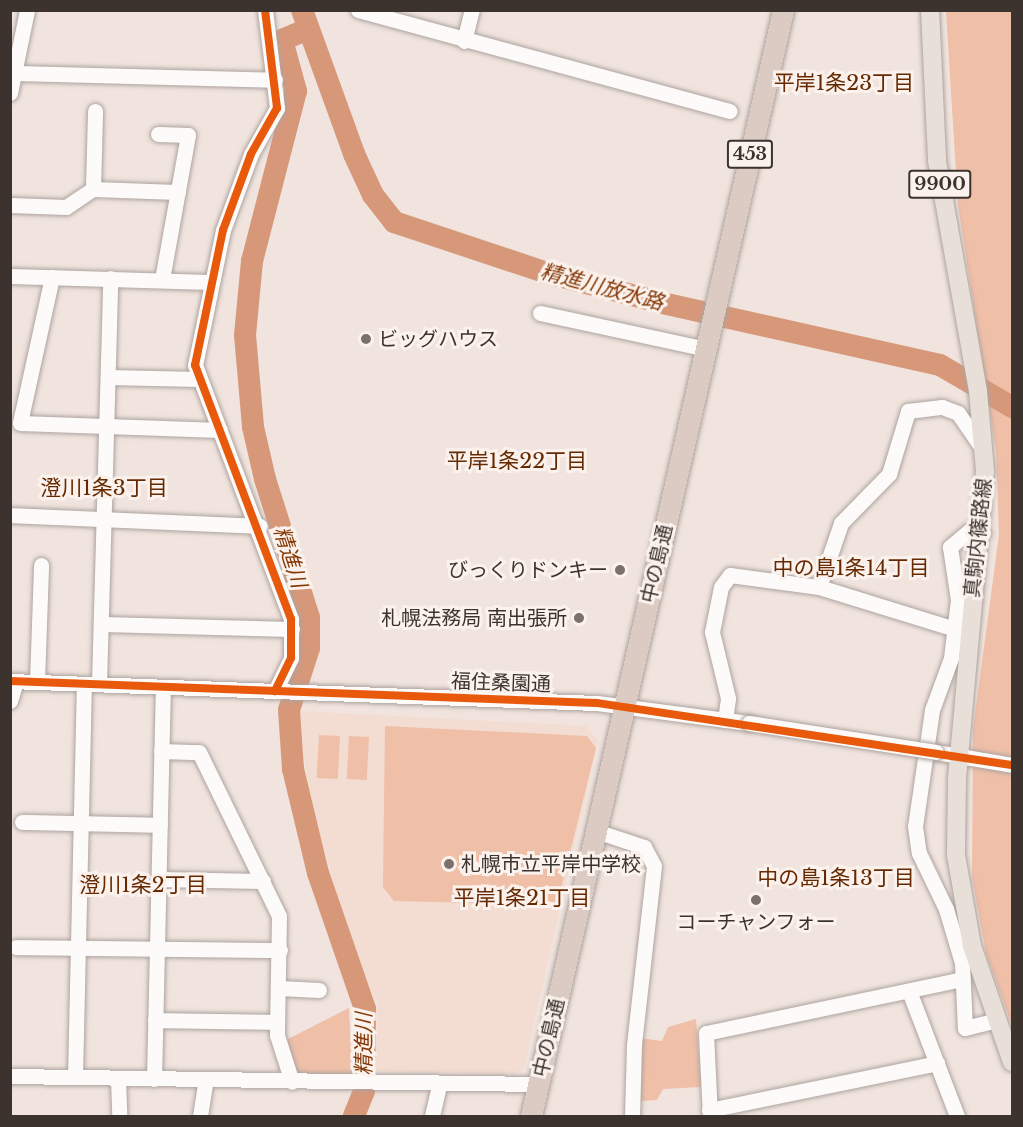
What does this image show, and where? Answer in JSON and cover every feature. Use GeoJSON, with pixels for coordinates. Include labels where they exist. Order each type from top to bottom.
{"type":"FeatureCollection","features":[{"type":"Feature","properties":{"kind":"highway","name":"中の島通"},"geometry":{"type":"LineString","coordinates":[[537,1104],[596,831],[783,10]]}},
{"type":"Feature","properties":{"kind":"main road","name":"真駒内篠路線"},"geometry":{"type":"LineString","coordinates":[[930,10],[937,161],[972,355],[984,452],[982,533],[959,756],[955,836],[959,884],[972,946],[1012,1062]]}},
{"type":"Feature","properties":{"kind":"street"},"geometry":{"type":"LineString","coordinates":[[10,93],[27,10]]}},
{"type":"Feature","properties":{"kind":"street"},"geometry":{"type":"LineString","coordinates":[[265,10],[277,108],[241,176],[210,282],[196,352],[199,379],[260,526],[292,629],[287,692]]}},
{"type":"Feature","properties":{"kind":"street"},"geometry":{"type":"LineString","coordinates":[[358,10],[464,41],[730,111]]}},
{"type":"Feature","properties":{"kind":"street"},"geometry":{"type":"LineString","coordinates":[[464,41],[472,10]]}},
{"type":"Feature","properties":{"kind":"street"},"geometry":{"type":"LineString","coordinates":[[15,73],[275,80]]}},
{"type":"Feature","properties":{"kind":"street"},"geometry":{"type":"LineString","coordinates":[[93,189],[95,111]]}},
{"type":"Feature","properties":{"kind":"street"},"geometry":{"type":"LineString","coordinates":[[158,134],[188,135],[162,280]]}},
{"type":"Feature","properties":{"kind":"street"},"geometry":{"type":"LineString","coordinates":[[10,205],[66,207],[93,189],[178,192]]}},
{"type":"Feature","properties":{"kind":"street"},"geometry":{"type":"LineString","coordinates":[[10,276],[210,282]]}},
{"type":"Feature","properties":{"kind":"street"},"geometry":{"type":"LineString","coordinates":[[52,277],[18,402],[20,423],[220,430]]}},
{"type":"Feature","properties":{"kind":"street"},"geometry":{"type":"LineString","coordinates":[[75,1077],[81,824],[92,684],[101,624],[110,279]]}},
{"type":"Feature","properties":{"kind":"street"},"geometry":{"type":"LineString","coordinates":[[540,313],[708,340]]}},
{"type":"Feature","properties":{"kind":"street"},"geometry":{"type":"LineString","coordinates":[[108,377],[199,379]]}},
{"type":"Feature","properties":{"kind":"street"},"geometry":{"type":"LineString","coordinates":[[819,587],[841,523],[889,474],[908,411],[925,407],[957,413],[984,452]]}},
{"type":"Feature","properties":{"kind":"street"},"geometry":{"type":"LineString","coordinates":[[10,516],[260,526]]}},
{"type":"Feature","properties":{"kind":"street"},"geometry":{"type":"LineString","coordinates":[[982,533],[969,531],[950,547],[958,600],[955,628],[949,667],[929,725],[915,826],[919,853],[957,941],[965,1028],[997,1020]]}},
{"type":"Feature","properties":{"kind":"street"},"geometry":{"type":"LineString","coordinates":[[37,682],[41,565]]}},
{"type":"Feature","properties":{"kind":"street"},"geometry":{"type":"LineString","coordinates":[[725,720],[728,698],[712,632],[726,579],[742,572],[819,587],[955,628]]}},
{"type":"Feature","properties":{"kind":"street"},"geometry":{"type":"LineString","coordinates":[[101,624],[292,629]]}},
{"type":"Feature","properties":{"kind":"street"},"geometry":{"type":"LineString","coordinates":[[10,701],[13,681]]}},
{"type":"Feature","properties":{"kind":"street","name":"福住桑園通"},"geometry":{"type":"LineString","coordinates":[[13,681],[625,706],[749,723],[1012,765]]}},
{"type":"Feature","properties":{"kind":"street"},"geometry":{"type":"LineString","coordinates":[[154,1079],[163,687]]}},
{"type":"Feature","properties":{"kind":"street"},"geometry":{"type":"LineString","coordinates":[[161,751],[199,752],[279,916],[277,1022],[279,1047],[292,1082]]}},
{"type":"Feature","properties":{"kind":"street"},"geometry":{"type":"LineString","coordinates":[[22,822],[160,825]]}},
{"type":"Feature","properties":{"kind":"street"},"geometry":{"type":"LineString","coordinates":[[596,831],[633,842],[652,856],[638,1006],[632,1116]]}},
{"type":"Feature","properties":{"kind":"street"},"geometry":{"type":"LineString","coordinates":[[158,879],[263,881]]}},
{"type":"Feature","properties":{"kind":"street"},"geometry":{"type":"LineString","coordinates":[[16,947],[280,950]]}},
{"type":"Feature","properties":{"kind":"street"},"geometry":{"type":"LineString","coordinates":[[937,1063],[710,1113],[706,1033],[962,979]]}},
{"type":"Feature","properties":{"kind":"street"},"geometry":{"type":"LineString","coordinates":[[279,988],[319,990]]}},
{"type":"Feature","properties":{"kind":"street"},"geometry":{"type":"LineString","coordinates":[[909,991],[957,1116]]}},
{"type":"Feature","properties":{"kind":"street"},"geometry":{"type":"LineString","coordinates":[[155,1020],[277,1022]]}},
{"type":"Feature","properties":{"kind":"street"},"geometry":{"type":"LineString","coordinates":[[10,1076],[439,1085],[537,1104]]}},
{"type":"Feature","properties":{"kind":"street"},"geometry":{"type":"LineString","coordinates":[[118,1078],[119,1116]]}},
{"type":"Feature","properties":{"kind":"street"},"geometry":{"type":"LineString","coordinates":[[200,1116],[206,1080]]}},
{"type":"Feature","properties":{"kind":"street"},"geometry":{"type":"LineString","coordinates":[[432,1116],[439,1085]]}},
{"type":"Feature","properties":{"kind":"shaded area"},"geometry":{"type":"Polygon","coordinates":[[[946,11],[1012,11],[1012,1026],[986,953],[972,878],[973,729],[999,535],[996,452],[958,205],[946,11]]]}},
{"type":"Feature","properties":{"kind":"shaded area","name":"札幌市立平岸中学校"},"geometry":{"type":"Polygon","coordinates":[[[300,711],[587,726],[598,741],[524,1067],[516,1074],[376,1071],[377,1004],[348,936],[308,792],[300,711]]]}},
{"type":"Feature","properties":{"kind":"shaded area"},"geometry":{"type":"Polygon","coordinates":[[[385,726],[587,736],[596,748],[557,905],[394,901],[383,887],[385,726]]]}},
{"type":"Feature","properties":{"kind":"shaded area"},"geometry":{"type":"Polygon","coordinates":[[[319,735],[340,736],[338,779],[317,778],[319,735]]]}},
{"type":"Feature","properties":{"kind":"shaded area"},"geometry":{"type":"Polygon","coordinates":[[[349,736],[369,737],[367,780],[347,779],[349,736]]]}},
{"type":"Feature","properties":{"kind":"shaded area"},"geometry":{"type":"Polygon","coordinates":[[[349,1008],[352,1075],[295,1073],[284,1041],[349,1008]]]}},
{"type":"Feature","properties":{"kind":"shaded area"},"geometry":{"type":"Polygon","coordinates":[[[696,1019],[701,1087],[663,1089],[657,1100],[640,1101],[640,1038],[662,1041],[668,1027],[696,1019]]]}},
{"type":"Feature","properties":{"kind":"waterway","name":"精進川放水路"},"geometry":{"type":"LineString","coordinates":[[302,10],[354,154],[373,195],[394,222],[544,272],[658,302],[940,365],[1012,407]]}},
{"type":"Feature","properties":{"kind":"waterway","name":"精進川"},"geometry":{"type":"LineString","coordinates":[[308,29],[282,40],[296,91],[252,261],[245,335],[253,427],[265,479],[309,618],[309,648],[289,710],[293,769],[318,873],[365,1009],[364,1091],[354,1116]]}},
{"type":"Feature","properties":{"kind":"cycle path"},"geometry":{"type":"LineString","coordinates":[[265,10],[277,108],[251,154],[223,230],[195,365],[291,619],[291,658],[275,691]]}},
{"type":"Feature","properties":{"kind":"cycle path"},"geometry":{"type":"LineString","coordinates":[[10,681],[597,703],[1012,765]]}},
{"type":"Feature","properties":{"kind":"place","name":"ビッグハウス"},"geometry":{"type":"Point","coordinates":[366,339]}},
{"type":"Feature","properties":{"kind":"place","name":"びっくりドンキー"},"geometry":{"type":"Point","coordinates":[620,570]}},
{"type":"Feature","properties":{"kind":"place","name":"札幌法務局 南出張所"},"geometry":{"type":"Point","coordinates":[579,618]}},
{"type":"Feature","properties":{"kind":"place","name":"札幌市立平岸中学校"},"geometry":{"type":"Point","coordinates":[449,864]}},
{"type":"Feature","properties":{"kind":"place","name":"コーチャンフォー"},"geometry":{"type":"Point","coordinates":[756,900]}},
{"type":"Feature","properties":{"kind":"district","name":"平岸1条23丁目"},"geometry":{"type":"Point","coordinates":[844,83]}},
{"type":"Feature","properties":{"kind":"district","name":"平岸1条22丁目"},"geometry":{"type":"Point","coordinates":[517,461]}},
{"type":"Feature","properties":{"kind":"district","name":"澄川1条3丁目"},"geometry":{"type":"Point","coordinates":[104,488]}},
{"type":"Feature","properties":{"kind":"district","name":"中の島1条14丁目"},"geometry":{"type":"Point","coordinates":[851,568]}},
{"type":"Feature","properties":{"kind":"district","name":"中の島1条13丁目"},"geometry":{"type":"Point","coordinates":[836,878]}},
{"type":"Feature","properties":{"kind":"district","name":"澄川1条2丁目"},"geometry":{"type":"Point","coordinates":[143,885]}},
{"type":"Feature","properties":{"kind":"district","name":"平岸1条21丁目"},"geometry":{"type":"Point","coordinates":[522,898]}}]}
